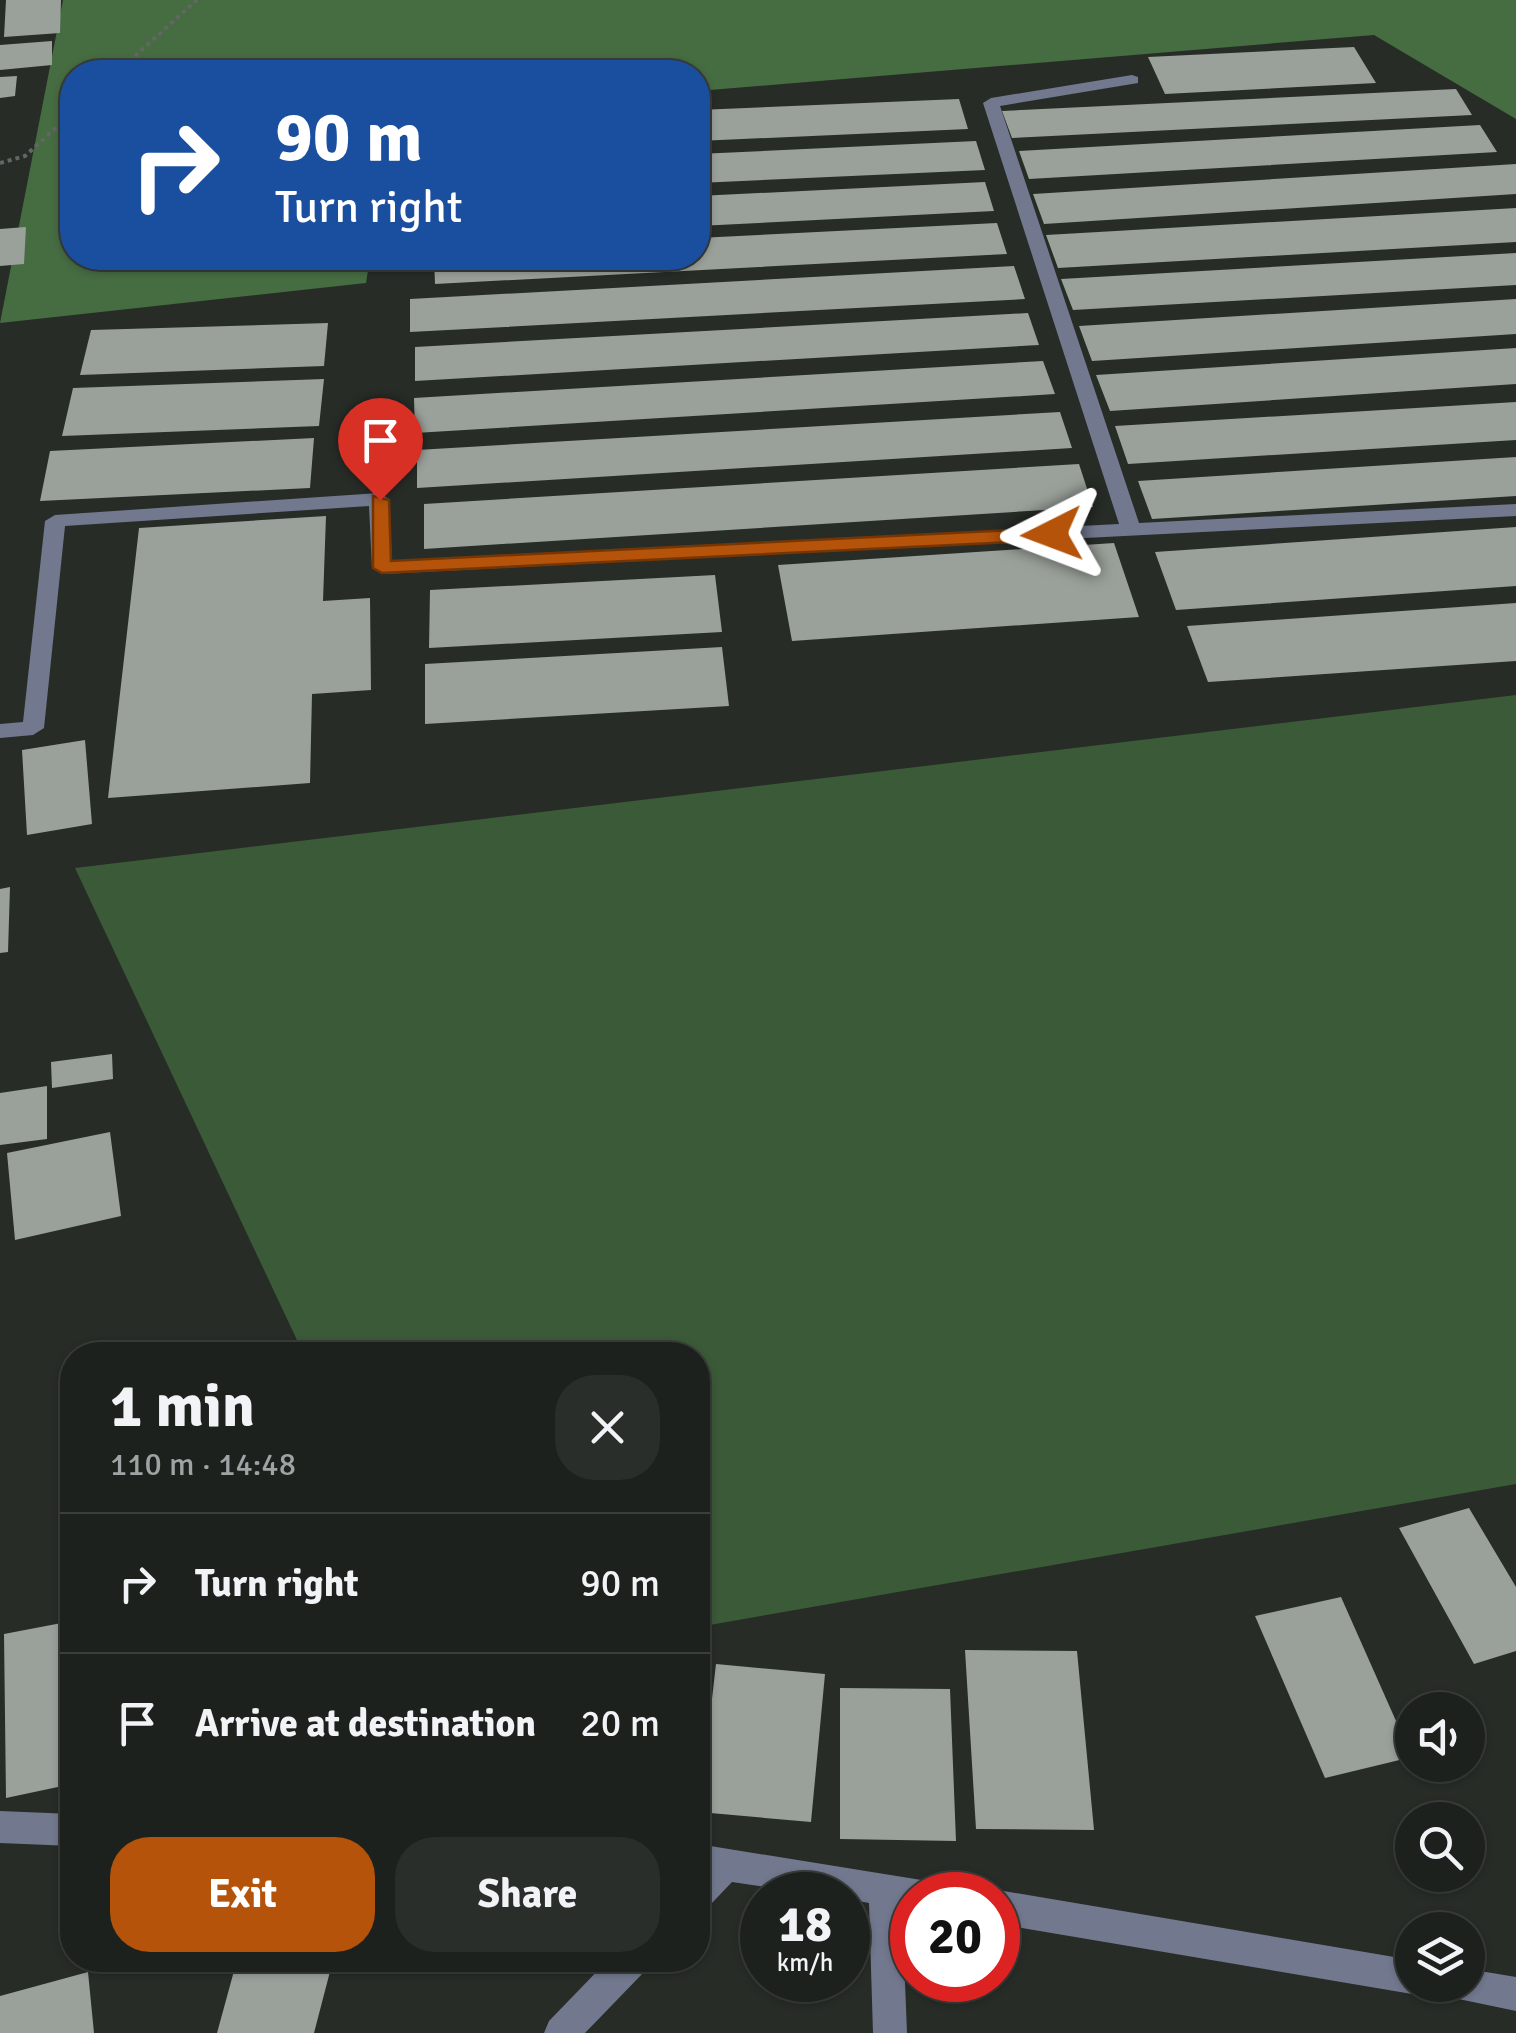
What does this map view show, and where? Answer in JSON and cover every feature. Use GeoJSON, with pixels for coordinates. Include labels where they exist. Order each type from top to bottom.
{"type":"FeatureCollection","features":[{"type":"Feature","properties":{"kind":"street"},"geometry":{"type":"LineString","coordinates":[[1131,530],[991,104],[1132,80]]}},
{"type":"Feature","properties":{"kind":"street"},"geometry":{"type":"LineString","coordinates":[[0,731],[33,728],[55,521],[380,500],[382,568],[1516,510]]}},
{"type":"Feature","properties":{"kind":"street"},"geometry":{"type":"LineString","coordinates":[[0,1827],[60,1830]]}},
{"type":"Feature","properties":{"kind":"street"},"geometry":{"type":"LineString","coordinates":[[713,1861],[890,1889]]}},
{"type":"Feature","properties":{"kind":"street"},"geometry":{"type":"LineString","coordinates":[[885,1888],[890,2033]]}},
{"type":"Feature","properties":{"kind":"street"},"geometry":{"type":"LineString","coordinates":[[1020,1911],[1395,1974]]}},
{"type":"Feature","properties":{"kind":"street"},"geometry":{"type":"LineString","coordinates":[[561,2033],[620,1972]]}},
{"type":"Feature","properties":{"kind":"street"},"geometry":{"type":"LineString","coordinates":[[1485,1989],[1516,1994]]}},
{"type":"Feature","properties":{"kind":"path"},"geometry":{"type":"LineString","coordinates":[[130,60],[197,0]]}},
{"type":"Feature","properties":{"kind":"path"},"geometry":{"type":"LineString","coordinates":[[0,163],[25,156],[60,124]]}},
{"type":"Feature","properties":{"kind":"green space"},"geometry":{"type":"Polygon","coordinates":[[[63,0],[1516,0],[1516,119],[1374,35],[710,90],[710,60],[60,60],[60,270],[368,270],[366,283],[0,323],[63,0]]]}},
{"type":"Feature","properties":{"kind":"green space"},"geometry":{"type":"Polygon","coordinates":[[[1516,695],[1516,1484],[710,1625],[710,1342],[298,1342],[75,868],[1516,695]]]}},
{"type":"Feature","properties":{"kind":"building"},"geometry":{"type":"Polygon","coordinates":[[[6,0],[61,0],[60,33],[4,37],[6,0]]]}},
{"type":"Feature","properties":{"kind":"building"},"geometry":{"type":"Polygon","coordinates":[[[52,41],[52,65],[0,70],[0,45],[52,41]]]}},
{"type":"Feature","properties":{"kind":"building"},"geometry":{"type":"Polygon","coordinates":[[[1354,47],[1376,83],[1165,94],[1148,57],[1354,47]]]}},
{"type":"Feature","properties":{"kind":"building"},"geometry":{"type":"Polygon","coordinates":[[[17,76],[15,96],[0,98],[0,77],[17,76]]]}},
{"type":"Feature","properties":{"kind":"building"},"geometry":{"type":"Polygon","coordinates":[[[1456,89],[1472,115],[1012,138],[1002,111],[1456,89]]]}},
{"type":"Feature","properties":{"kind":"building"},"geometry":{"type":"Polygon","coordinates":[[[959,99],[968,129],[710,140],[710,109],[959,99]]]}},
{"type":"Feature","properties":{"kind":"building"},"geometry":{"type":"Polygon","coordinates":[[[1480,125],[1497,152],[1029,179],[1019,151],[1480,125]]]}},
{"type":"Feature","properties":{"kind":"building"},"geometry":{"type":"Polygon","coordinates":[[[976,141],[985,170],[710,182],[710,153],[976,141]]]}},
{"type":"Feature","properties":{"kind":"building"},"geometry":{"type":"Polygon","coordinates":[[[1516,164],[1516,194],[1044,224],[1033,194],[1516,164]]]}},
{"type":"Feature","properties":{"kind":"building"},"geometry":{"type":"Polygon","coordinates":[[[985,182],[994,211],[710,225],[710,195],[985,182]]]}},
{"type":"Feature","properties":{"kind":"building"},"geometry":{"type":"Polygon","coordinates":[[[1516,208],[1516,242],[1058,268],[1046,235],[1516,208]]]}},
{"type":"Feature","properties":{"kind":"building"},"geometry":{"type":"Polygon","coordinates":[[[997,223],[1007,254],[710,270],[710,237],[997,223]]]}},
{"type":"Feature","properties":{"kind":"building"},"geometry":{"type":"Polygon","coordinates":[[[26,227],[24,264],[0,266],[0,229],[26,227]]]}},
{"type":"Feature","properties":{"kind":"building"},"geometry":{"type":"Polygon","coordinates":[[[1516,253],[1516,285],[1073,310],[1061,279],[1516,253]]]}},
{"type":"Feature","properties":{"kind":"building"},"geometry":{"type":"Polygon","coordinates":[[[1014,266],[1025,299],[410,332],[410,299],[1014,266]]]}},
{"type":"Feature","properties":{"kind":"building"},"geometry":{"type":"Polygon","coordinates":[[[434,270],[702,270],[435,284],[434,270]]]}},
{"type":"Feature","properties":{"kind":"building"},"geometry":{"type":"Polygon","coordinates":[[[1516,299],[1516,334],[1092,361],[1079,326],[1516,299]]]}},
{"type":"Feature","properties":{"kind":"building"},"geometry":{"type":"Polygon","coordinates":[[[1028,313],[1039,345],[415,381],[415,347],[1028,313]]]}},
{"type":"Feature","properties":{"kind":"building"},"geometry":{"type":"Polygon","coordinates":[[[328,323],[324,366],[80,375],[91,330],[328,323]]]}},
{"type":"Feature","properties":{"kind":"building"},"geometry":{"type":"Polygon","coordinates":[[[1516,348],[1516,384],[1110,411],[1096,375],[1516,348]]]}},
{"type":"Feature","properties":{"kind":"building"},"geometry":{"type":"Polygon","coordinates":[[[1043,361],[1055,394],[415,433],[414,398],[1043,361]]]}},
{"type":"Feature","properties":{"kind":"building"},"geometry":{"type":"Polygon","coordinates":[[[324,379],[319,426],[62,436],[73,388],[324,379]]]}},
{"type":"Feature","properties":{"kind":"building"},"geometry":{"type":"Polygon","coordinates":[[[1516,402],[1516,440],[1128,464],[1115,426],[1516,402]]]}},
{"type":"Feature","properties":{"kind":"building"},"geometry":{"type":"Polygon","coordinates":[[[1060,412],[1072,448],[417,488],[417,450],[1060,412]]]}},
{"type":"Feature","properties":{"kind":"building"},"geometry":{"type":"Polygon","coordinates":[[[314,438],[310,488],[40,501],[50,451],[314,438]]]}},
{"type":"Feature","properties":{"kind":"building"},"geometry":{"type":"Polygon","coordinates":[[[1516,457],[1516,496],[1152,519],[1138,481],[1516,457]]]}},
{"type":"Feature","properties":{"kind":"building"},"geometry":{"type":"Polygon","coordinates":[[[1079,464],[1093,507],[424,549],[424,504],[1079,464]]]}},
{"type":"Feature","properties":{"kind":"building"},"geometry":{"type":"Polygon","coordinates":[[[326,516],[323,601],[370,598],[371,690],[312,694],[310,783],[108,798],[139,528],[326,516]]]}},
{"type":"Feature","properties":{"kind":"building"},"geometry":{"type":"Polygon","coordinates":[[[1516,527],[1516,586],[1176,610],[1155,552],[1516,527]]]}},
{"type":"Feature","properties":{"kind":"building"},"geometry":{"type":"Polygon","coordinates":[[[1114,543],[1139,617],[792,641],[778,565],[1114,543]]]}},
{"type":"Feature","properties":{"kind":"building"},"geometry":{"type":"Polygon","coordinates":[[[715,575],[722,632],[429,648],[430,590],[715,575]]]}},
{"type":"Feature","properties":{"kind":"building"},"geometry":{"type":"Polygon","coordinates":[[[1516,603],[1516,661],[1208,682],[1187,626],[1516,603]]]}},
{"type":"Feature","properties":{"kind":"building"},"geometry":{"type":"Polygon","coordinates":[[[722,647],[729,706],[425,724],[425,664],[722,647]]]}},
{"type":"Feature","properties":{"kind":"building"},"geometry":{"type":"Polygon","coordinates":[[[85,740],[92,824],[27,835],[22,750],[85,740]]]}},
{"type":"Feature","properties":{"kind":"building"},"geometry":{"type":"Polygon","coordinates":[[[10,887],[8,952],[0,953],[0,889],[10,887]]]}},
{"type":"Feature","properties":{"kind":"building"},"geometry":{"type":"Polygon","coordinates":[[[112,1054],[113,1079],[52,1088],[51,1062],[112,1054]]]}},
{"type":"Feature","properties":{"kind":"building"},"geometry":{"type":"Polygon","coordinates":[[[47,1086],[47,1139],[0,1145],[0,1093],[47,1086]]]}},
{"type":"Feature","properties":{"kind":"building"},"geometry":{"type":"Polygon","coordinates":[[[110,1132],[121,1216],[15,1240],[7,1153],[110,1132]]]}},
{"type":"Feature","properties":{"kind":"building"},"geometry":{"type":"Polygon","coordinates":[[[1469,1508],[1516,1587],[1516,1651],[1474,1664],[1399,1528],[1469,1508]]]}},
{"type":"Feature","properties":{"kind":"building"},"geometry":{"type":"Polygon","coordinates":[[[1341,1597],[1395,1719],[1395,1761],[1325,1778],[1255,1616],[1341,1597]]]}},
{"type":"Feature","properties":{"kind":"building"},"geometry":{"type":"Polygon","coordinates":[[[60,1623],[60,1787],[6,1798],[4,1634],[60,1623]]]}},
{"type":"Feature","properties":{"kind":"building"},"geometry":{"type":"Polygon","coordinates":[[[965,1650],[1077,1651],[1094,1830],[976,1829],[965,1650]]]}},
{"type":"Feature","properties":{"kind":"building"},"geometry":{"type":"Polygon","coordinates":[[[716,1664],[825,1674],[811,1822],[710,1813],[710,1716],[716,1664]]]}},
{"type":"Feature","properties":{"kind":"building"},"geometry":{"type":"Polygon","coordinates":[[[840,1688],[950,1689],[956,1841],[840,1839],[840,1688]]]}},
{"type":"Feature","properties":{"kind":"building"},"geometry":{"type":"Polygon","coordinates":[[[88,1972],[94,2033],[0,2033],[0,1996],[88,1972]]]}},
{"type":"Feature","properties":{"kind":"building"},"geometry":{"type":"Polygon","coordinates":[[[234,1972],[330,1972],[314,2033],[217,2033],[234,1972]]]}},
{"type":"Feature","properties":{"kind":"route"},"geometry":{"type":"LineString","coordinates":[[380,500],[382,568],[1052,534]]}}]}
